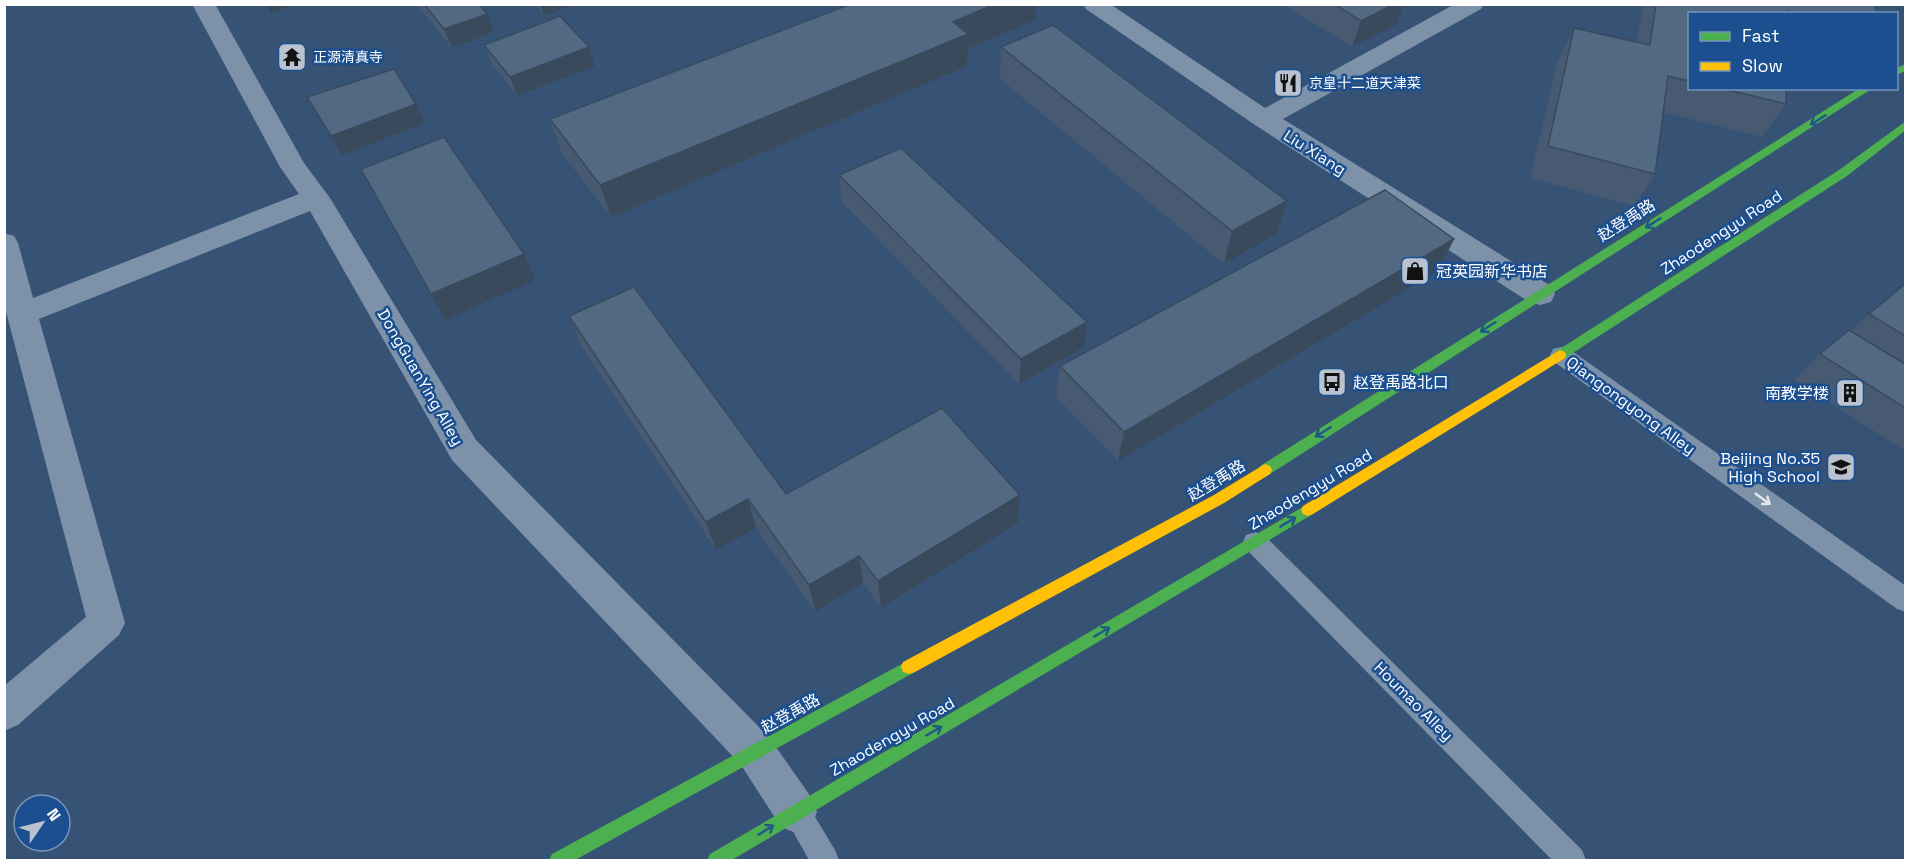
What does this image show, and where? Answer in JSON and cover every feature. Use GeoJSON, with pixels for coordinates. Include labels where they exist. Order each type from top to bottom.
{"type":"FeatureCollection","features":[{"type":"Feature","properties":{"kind":"main road","name":"赵登禹路"},"geometry":{"type":"LineString","coordinates":[[558,861],[755,751],[1219,499],[1865,90]]}},
{"type":"Feature","properties":{"kind":"main road","name":"Zhaodengyu Road"},"geometry":{"type":"LineString","coordinates":[[717,861],[796,812],[1255,542],[1561,355],[1843,173],[1905,124]]}},
{"type":"Feature","properties":{"kind":"street","name":"DongGuanYing Alley"},"geometry":{"type":"LineString","coordinates":[[203,4],[293,167],[316,198],[464,450],[755,751],[796,812]]}},
{"type":"Feature","properties":{"kind":"street","name":"Liu Xiang"},"geometry":{"type":"LineString","coordinates":[[1094,4],[1263,119],[1540,294]]}},
{"type":"Feature","properties":{"kind":"street"},"geometry":{"type":"LineString","coordinates":[[1263,119],[1473,4]]}},
{"type":"Feature","properties":{"kind":"street"},"geometry":{"type":"LineString","coordinates":[[22,314],[316,198]]}},
{"type":"Feature","properties":{"kind":"street"},"geometry":{"type":"LineString","coordinates":[[4,243],[106,623],[4,712]]}},
{"type":"Feature","properties":{"kind":"lane","name":"Qiangongyong Alley"},"geometry":{"type":"LineString","coordinates":[[1561,355],[1905,601]]}},
{"type":"Feature","properties":{"kind":"lane","name":"Houmao Alley"},"geometry":{"type":"LineString","coordinates":[[1255,542],[1572,861]]}},
{"type":"Feature","properties":{"kind":"lane"},"geometry":{"type":"LineString","coordinates":[[796,812],[825,861]]}},
{"type":"Feature","properties":{"kind":"building"},"geometry":{"type":"Polygon","coordinates":[[[424,4],[479,4],[487,14],[444,29],[424,4]]]}},
{"type":"Feature","properties":{"kind":"building"},"geometry":{"type":"Polygon","coordinates":[[[851,4],[995,4],[953,22],[968,34],[600,185],[550,119],[851,4]]]}},
{"type":"Feature","properties":{"kind":"building"},"geometry":{"type":"Polygon","coordinates":[[[1334,4],[1394,4],[1361,21],[1334,4]]]}},
{"type":"Feature","properties":{"kind":"building"},"geometry":{"type":"Polygon","coordinates":[[[1656,4],[1875,4],[1876,12],[1688,12],[1688,81],[1668,76],[1655,174],[1548,146],[1574,28],[1650,45],[1656,4]]]}},
{"type":"Feature","properties":{"kind":"building"},"geometry":{"type":"Polygon","coordinates":[[[560,16],[589,47],[510,77],[484,45],[560,16]]]}},
{"type":"Feature","properties":{"kind":"building"},"geometry":{"type":"Polygon","coordinates":[[[1053,25],[1287,201],[1232,231],[1001,47],[1053,25]]]}},
{"type":"Feature","properties":{"kind":"building"},"geometry":{"type":"Polygon","coordinates":[[[394,69],[416,104],[331,136],[307,97],[394,69]]]}},
{"type":"Feature","properties":{"kind":"building"},"geometry":{"type":"Polygon","coordinates":[[[1728,90],[1786,90],[1786,104],[1728,90]]]}},
{"type":"Feature","properties":{"kind":"building"},"geometry":{"type":"Polygon","coordinates":[[[444,137],[524,254],[431,294],[361,169],[444,137]]]}},
{"type":"Feature","properties":{"kind":"building"},"geometry":{"type":"Polygon","coordinates":[[[901,148],[1087,322],[1021,359],[839,175],[901,148]]]}},
{"type":"Feature","properties":{"kind":"building"},"geometry":{"type":"Polygon","coordinates":[[[1385,190],[1454,239],[1124,432],[1060,366],[1385,190]]]}},
{"type":"Feature","properties":{"kind":"building"},"geometry":{"type":"Polygon","coordinates":[[[1905,284],[1905,336],[1869,314],[1905,284]]]}},
{"type":"Feature","properties":{"kind":"building"},"geometry":{"type":"Polygon","coordinates":[[[634,287],[786,494],[942,408],[1020,495],[878,581],[859,556],[809,585],[748,499],[706,522],[569,316],[634,287]]]}},
{"type":"Feature","properties":{"kind":"building"},"geometry":{"type":"Polygon","coordinates":[[[1849,330],[1905,364],[1905,408],[1820,354],[1849,330]]]}},
{"type":"Feature","properties":{"kind":"traffic: fast"},"geometry":{"type":"LineString","coordinates":[[1898,71],[1906,67]]}},
{"type":"Feature","properties":{"kind":"traffic: fast"},"geometry":{"type":"LineString","coordinates":[[1265,470],[1865,90]]}},
{"type":"Feature","properties":{"kind":"traffic: fast"},"geometry":{"type":"LineString","coordinates":[[1560,355],[1843,173],[1906,124]]}},
{"type":"Feature","properties":{"kind":"traffic: fast"},"geometry":{"type":"LineString","coordinates":[[716,860],[1308,510]]}},
{"type":"Feature","properties":{"kind":"traffic: fast"},"geometry":{"type":"LineString","coordinates":[[558,860],[909,667]]}},
{"type":"Feature","properties":{"kind":"traffic: slow"},"geometry":{"type":"LineString","coordinates":[[1308,510],[1560,355]]}},
{"type":"Feature","properties":{"kind":"traffic: slow"},"geometry":{"type":"LineString","coordinates":[[909,667],[1219,499],[1265,470]]}},
{"type":"Feature","properties":{"kind":"place","name":"正源清真寺"},"geometry":{"type":"Point","coordinates":[292,57]}},
{"type":"Feature","properties":{"kind":"place","name":"京皇十二道天津菜"},"geometry":{"type":"Point","coordinates":[1288,83]}},
{"type":"Feature","properties":{"kind":"place","name":"冠英园新华书店"},"geometry":{"type":"Point","coordinates":[1415,271]}},
{"type":"Feature","properties":{"kind":"place","name":"赵登禹路北口"},"geometry":{"type":"Point","coordinates":[1332,382]}},
{"type":"Feature","properties":{"kind":"place","name":"南教学楼"},"geometry":{"type":"Point","coordinates":[1850,393]}},
{"type":"Feature","properties":{"kind":"place","name":"Beijing No.35 High School"},"geometry":{"type":"Point","coordinates":[1841,467]}}]}
